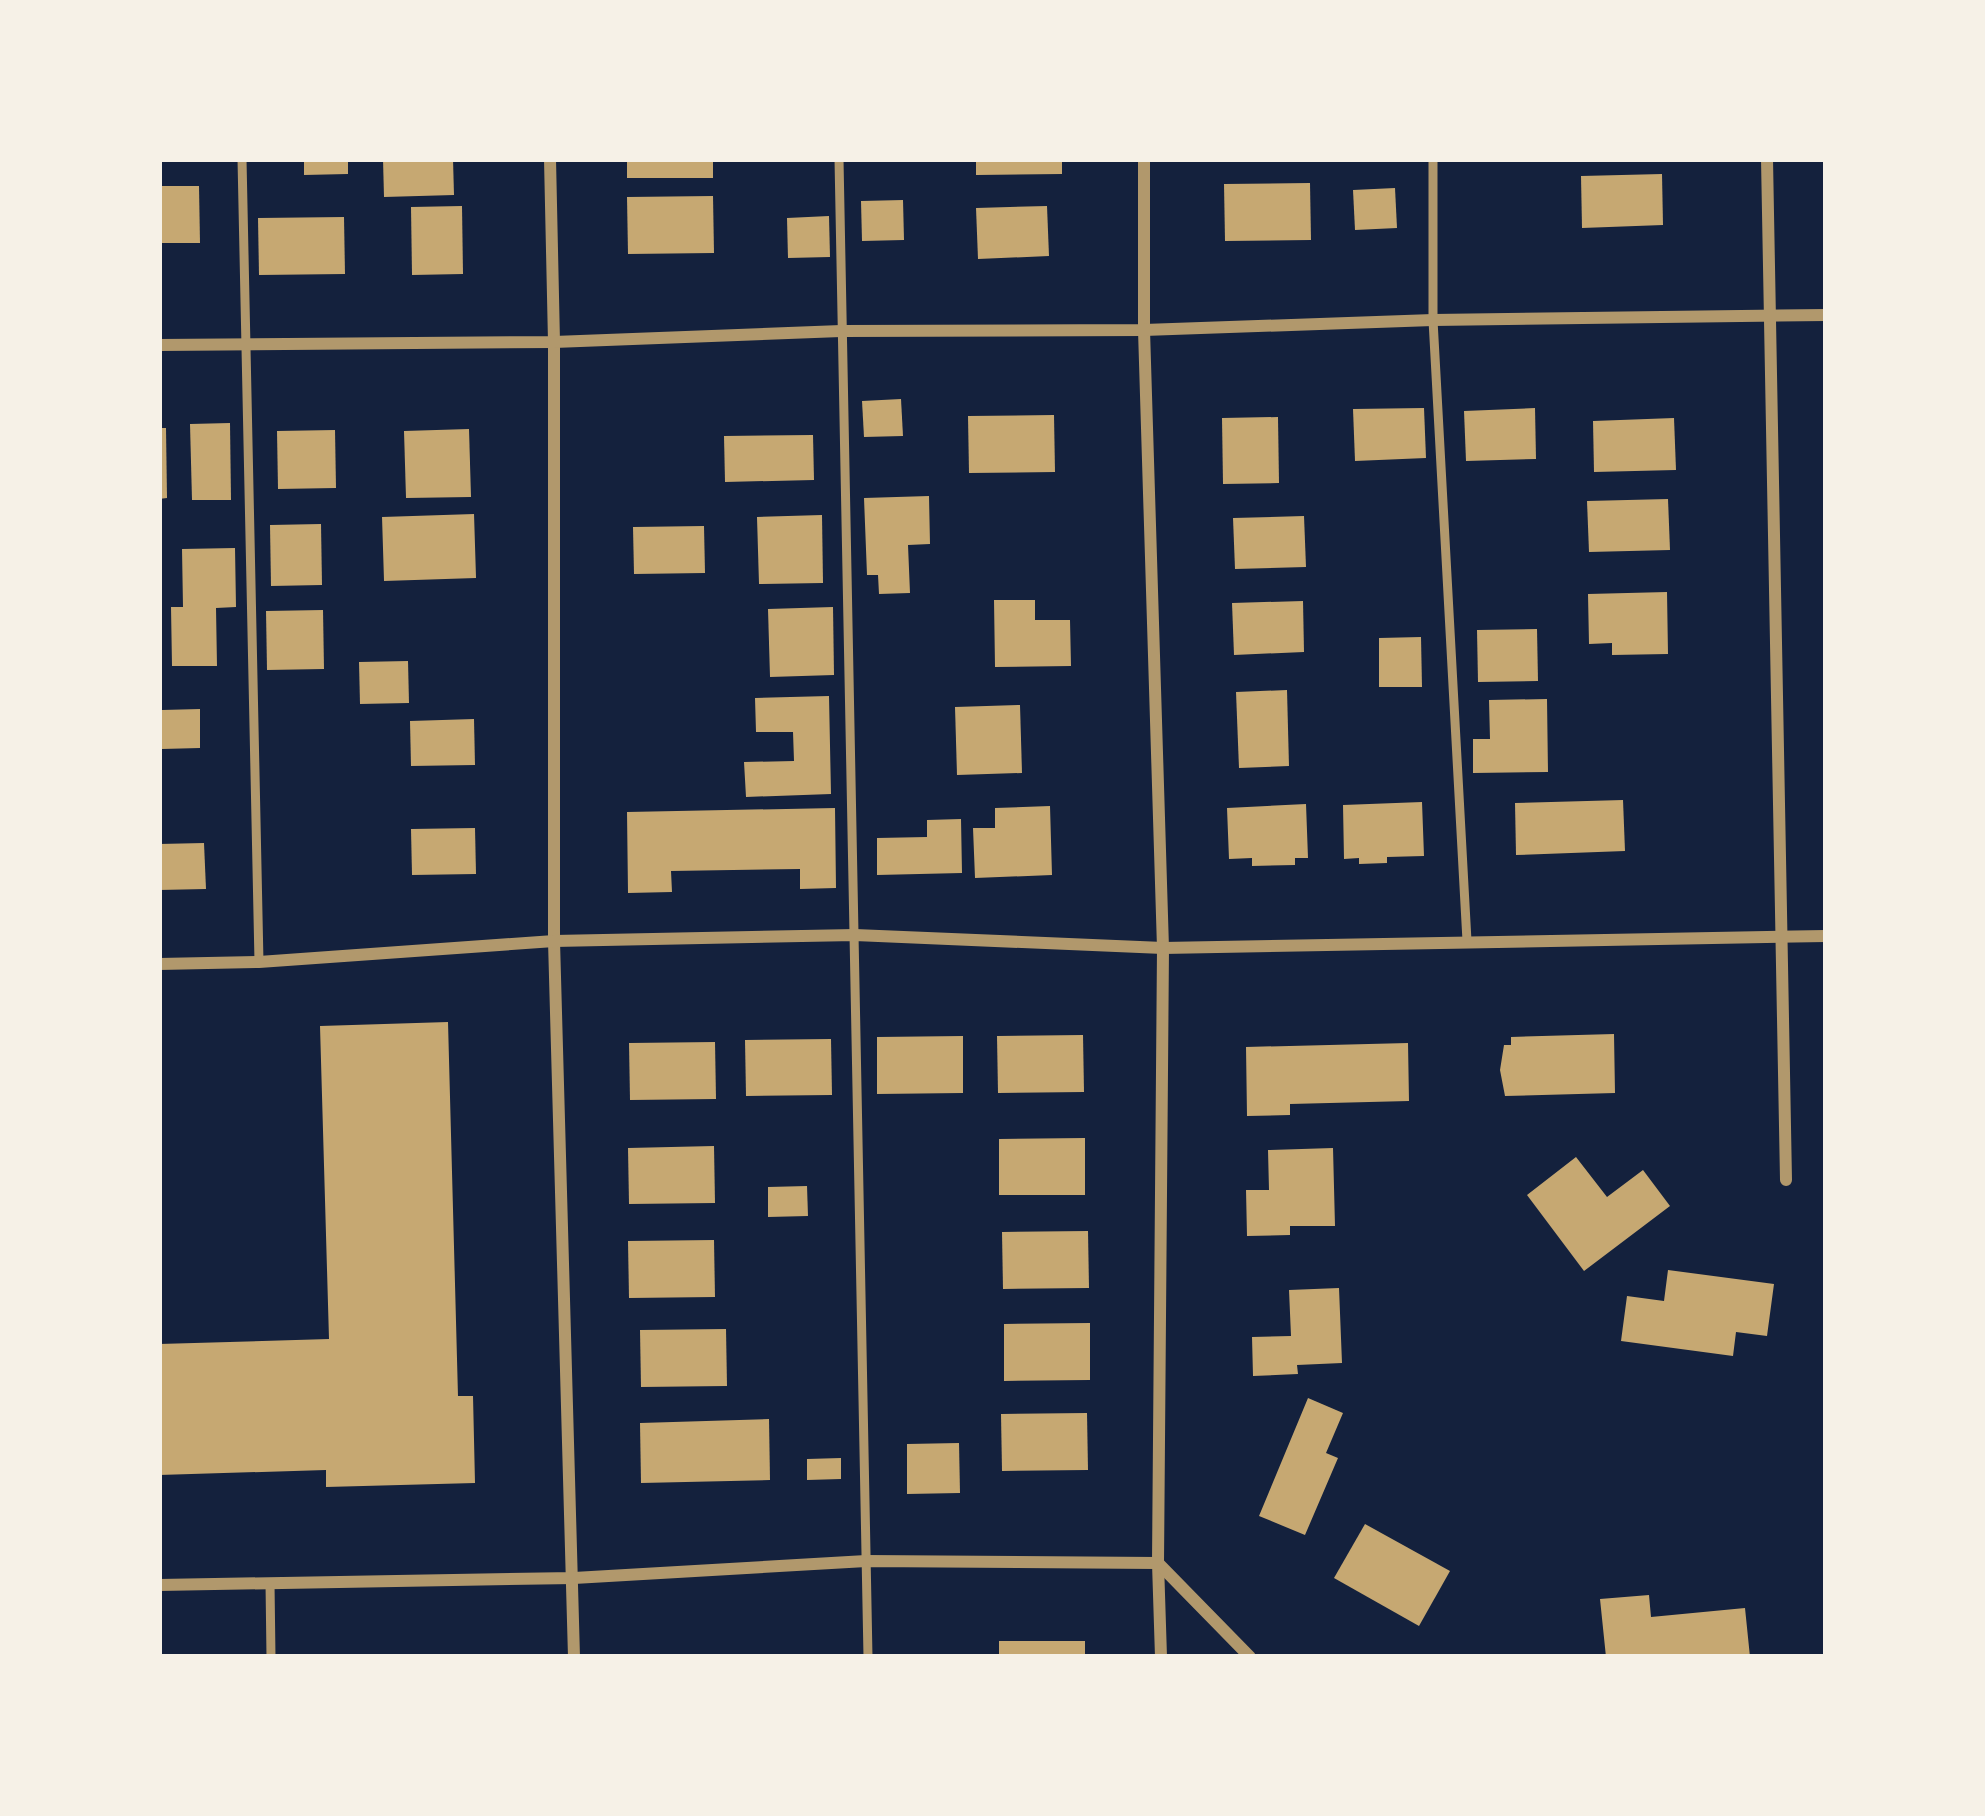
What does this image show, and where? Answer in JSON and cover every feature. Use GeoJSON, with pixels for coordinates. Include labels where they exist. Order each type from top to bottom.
{"type":"FeatureCollection","features":[{"type":"Feature","properties":{"kind":"street"},"geometry":{"type":"LineString","coordinates":[[550,159],[554,940],[574,1657]]}},
{"type":"Feature","properties":{"kind":"street"},"geometry":{"type":"LineString","coordinates":[[1144,159],[1144,330],[1163,948],[1161,1657]]}},
{"type":"Feature","properties":{"kind":"street"},"geometry":{"type":"LineString","coordinates":[[1767,159],[1786,1180]]}},
{"type":"Feature","properties":{"kind":"street"},"geometry":{"type":"LineString","coordinates":[[159,345],[554,342],[841,331],[1144,330],[1826,314]]}},
{"type":"Feature","properties":{"kind":"street"},"geometry":{"type":"LineString","coordinates":[[159,964],[259,962],[554,940],[855,935],[1163,948],[1826,936]]}},
{"type":"Feature","properties":{"kind":"street"},"geometry":{"type":"LineString","coordinates":[[159,1585],[574,1578],[866,1561],[1158,1563],[1250,1657]]}},
{"type":"Feature","properties":{"kind":"lane"},"geometry":{"type":"LineString","coordinates":[[242,159],[259,962]]}},
{"type":"Feature","properties":{"kind":"lane"},"geometry":{"type":"LineString","coordinates":[[839,159],[868,1657]]}},
{"type":"Feature","properties":{"kind":"lane"},"geometry":{"type":"LineString","coordinates":[[1433,159],[1432,320],[1467,940]]}},
{"type":"Feature","properties":{"kind":"lane"},"geometry":{"type":"LineString","coordinates":[[270,1583],[271,1657]]}},
{"type":"Feature","properties":{"kind":"building"},"geometry":{"type":"Polygon","coordinates":[[[304,159],[348,159],[348,174],[304,175],[304,159]]]}},
{"type":"Feature","properties":{"kind":"building"},"geometry":{"type":"Polygon","coordinates":[[[383,159],[453,159],[454,195],[384,197],[383,159]]]}},
{"type":"Feature","properties":{"kind":"building"},"geometry":{"type":"Polygon","coordinates":[[[627,159],[713,159],[713,178],[627,178],[627,159]]]}},
{"type":"Feature","properties":{"kind":"building"},"geometry":{"type":"Polygon","coordinates":[[[976,159],[1062,159],[1062,174],[976,175],[976,159]]]}},
{"type":"Feature","properties":{"kind":"building"},"geometry":{"type":"Polygon","coordinates":[[[1662,174],[1663,225],[1582,228],[1581,176],[1662,174]]]}},
{"type":"Feature","properties":{"kind":"building"},"geometry":{"type":"Polygon","coordinates":[[[1310,183],[1311,240],[1225,241],[1224,184],[1310,183]]]}},
{"type":"Feature","properties":{"kind":"building"},"geometry":{"type":"Polygon","coordinates":[[[159,186],[199,186],[200,243],[159,243],[159,186]]]}},
{"type":"Feature","properties":{"kind":"building"},"geometry":{"type":"Polygon","coordinates":[[[1395,188],[1397,228],[1355,230],[1353,190],[1395,188]]]}},
{"type":"Feature","properties":{"kind":"building"},"geometry":{"type":"Polygon","coordinates":[[[713,196],[714,253],[628,254],[627,197],[713,196]]]}},
{"type":"Feature","properties":{"kind":"building"},"geometry":{"type":"Polygon","coordinates":[[[903,200],[904,240],[862,241],[861,201],[903,200]]]}},
{"type":"Feature","properties":{"kind":"building"},"geometry":{"type":"Polygon","coordinates":[[[462,206],[463,274],[412,275],[411,207],[462,206]]]}},
{"type":"Feature","properties":{"kind":"building"},"geometry":{"type":"Polygon","coordinates":[[[1047,206],[1049,256],[978,259],[976,208],[1047,206]]]}},
{"type":"Feature","properties":{"kind":"building"},"geometry":{"type":"Polygon","coordinates":[[[829,216],[830,257],[788,258],[787,218],[829,216]]]}},
{"type":"Feature","properties":{"kind":"building"},"geometry":{"type":"Polygon","coordinates":[[[344,217],[345,274],[259,275],[258,218],[344,217]]]}},
{"type":"Feature","properties":{"kind":"building"},"geometry":{"type":"Polygon","coordinates":[[[901,399],[903,436],[864,437],[862,401],[901,399]]]}},
{"type":"Feature","properties":{"kind":"building"},"geometry":{"type":"Polygon","coordinates":[[[1424,408],[1426,458],[1355,461],[1353,409],[1424,408]]]}},
{"type":"Feature","properties":{"kind":"building"},"geometry":{"type":"Polygon","coordinates":[[[1535,408],[1536,459],[1466,461],[1464,411],[1535,408]]]}},
{"type":"Feature","properties":{"kind":"building"},"geometry":{"type":"Polygon","coordinates":[[[1054,415],[1055,472],[969,473],[968,416],[1054,415]]]}},
{"type":"Feature","properties":{"kind":"building"},"geometry":{"type":"Polygon","coordinates":[[[1278,417],[1279,483],[1223,484],[1222,418],[1278,417]]]}},
{"type":"Feature","properties":{"kind":"building"},"geometry":{"type":"Polygon","coordinates":[[[1674,418],[1676,470],[1594,472],[1593,421],[1674,418]]]}},
{"type":"Feature","properties":{"kind":"building"},"geometry":{"type":"Polygon","coordinates":[[[230,423],[231,500],[192,500],[190,424],[230,423]]]}},
{"type":"Feature","properties":{"kind":"building"},"geometry":{"type":"Polygon","coordinates":[[[159,428],[166,428],[167,498],[159,499],[159,428]]]}},
{"type":"Feature","properties":{"kind":"building"},"geometry":{"type":"Polygon","coordinates":[[[469,429],[471,497],[406,498],[404,431],[469,429]]]}},
{"type":"Feature","properties":{"kind":"building"},"geometry":{"type":"Polygon","coordinates":[[[335,430],[336,488],[278,489],[277,431],[335,430]]]}},
{"type":"Feature","properties":{"kind":"building"},"geometry":{"type":"Polygon","coordinates":[[[813,435],[814,480],[725,482],[724,436],[813,435]]]}},
{"type":"Feature","properties":{"kind":"building"},"geometry":{"type":"Polygon","coordinates":[[[929,496],[930,544],[908,545],[910,593],[879,594],[878,575],[867,575],[864,498],[929,496]]]}},
{"type":"Feature","properties":{"kind":"building"},"geometry":{"type":"Polygon","coordinates":[[[1668,499],[1670,550],[1589,552],[1587,501],[1668,499]]]}},
{"type":"Feature","properties":{"kind":"building"},"geometry":{"type":"Polygon","coordinates":[[[474,514],[476,578],[384,581],[382,517],[474,514]]]}},
{"type":"Feature","properties":{"kind":"building"},"geometry":{"type":"Polygon","coordinates":[[[822,515],[823,583],[759,584],[757,517],[822,515]]]}},
{"type":"Feature","properties":{"kind":"building"},"geometry":{"type":"Polygon","coordinates":[[[1304,516],[1306,567],[1235,569],[1233,518],[1304,516]]]}},
{"type":"Feature","properties":{"kind":"building"},"geometry":{"type":"Polygon","coordinates":[[[321,524],[322,585],[271,586],[270,525],[321,524]]]}},
{"type":"Feature","properties":{"kind":"building"},"geometry":{"type":"Polygon","coordinates":[[[704,526],[705,573],[634,574],[633,527],[704,526]]]}},
{"type":"Feature","properties":{"kind":"building"},"geometry":{"type":"Polygon","coordinates":[[[235,548],[236,607],[216,608],[217,666],[172,666],[171,607],[183,607],[182,549],[235,548]]]}},
{"type":"Feature","properties":{"kind":"building"},"geometry":{"type":"Polygon","coordinates":[[[1667,592],[1668,654],[1612,655],[1612,643],[1589,644],[1588,594],[1667,592]]]}},
{"type":"Feature","properties":{"kind":"building"},"geometry":{"type":"Polygon","coordinates":[[[994,600],[1035,600],[1035,620],[1070,620],[1071,666],[995,667],[994,600]]]}},
{"type":"Feature","properties":{"kind":"building"},"geometry":{"type":"Polygon","coordinates":[[[1303,601],[1304,652],[1234,655],[1232,603],[1303,601]]]}},
{"type":"Feature","properties":{"kind":"building"},"geometry":{"type":"Polygon","coordinates":[[[833,607],[834,675],[770,677],[768,609],[833,607]]]}},
{"type":"Feature","properties":{"kind":"building"},"geometry":{"type":"Polygon","coordinates":[[[323,610],[324,669],[267,670],[266,611],[323,610]]]}},
{"type":"Feature","properties":{"kind":"building"},"geometry":{"type":"Polygon","coordinates":[[[1537,629],[1538,681],[1478,682],[1477,630],[1537,629]]]}},
{"type":"Feature","properties":{"kind":"building"},"geometry":{"type":"Polygon","coordinates":[[[1421,637],[1422,687],[1379,687],[1379,638],[1421,637]]]}},
{"type":"Feature","properties":{"kind":"building"},"geometry":{"type":"Polygon","coordinates":[[[408,661],[409,703],[360,704],[359,662],[408,661]]]}},
{"type":"Feature","properties":{"kind":"building"},"geometry":{"type":"Polygon","coordinates":[[[1287,690],[1289,766],[1239,768],[1236,692],[1287,690]]]}},
{"type":"Feature","properties":{"kind":"building"},"geometry":{"type":"Polygon","coordinates":[[[829,696],[831,794],[746,797],[744,762],[794,761],[793,732],[756,732],[755,698],[829,696]]]}},
{"type":"Feature","properties":{"kind":"building"},"geometry":{"type":"Polygon","coordinates":[[[1547,699],[1548,772],[1473,773],[1473,739],[1490,739],[1489,700],[1547,699]]]}},
{"type":"Feature","properties":{"kind":"building"},"geometry":{"type":"Polygon","coordinates":[[[1020,705],[1022,773],[957,775],[955,707],[1020,705]]]}},
{"type":"Feature","properties":{"kind":"building"},"geometry":{"type":"Polygon","coordinates":[[[200,709],[200,748],[162,749],[162,710],[200,709]]]}},
{"type":"Feature","properties":{"kind":"building"},"geometry":{"type":"Polygon","coordinates":[[[474,719],[475,765],[411,766],[410,721],[474,719]]]}},
{"type":"Feature","properties":{"kind":"building"},"geometry":{"type":"Polygon","coordinates":[[[1623,800],[1625,851],[1516,855],[1515,803],[1623,800]]]}},
{"type":"Feature","properties":{"kind":"building"},"geometry":{"type":"Polygon","coordinates":[[[1422,802],[1424,856],[1387,857],[1387,863],[1344,859],[1343,805],[1422,802]]]}},
{"type":"Feature","properties":{"kind":"building"},"geometry":{"type":"Polygon","coordinates":[[[1306,804],[1308,858],[1295,858],[1295,865],[1252,866],[1252,858],[1229,859],[1227,808],[1306,804]]]}},
{"type":"Feature","properties":{"kind":"building"},"geometry":{"type":"Polygon","coordinates":[[[1050,806],[1052,875],[975,878],[973,828],[995,828],[995,808],[1050,806]]]}},
{"type":"Feature","properties":{"kind":"building"},"geometry":{"type":"Polygon","coordinates":[[[835,808],[836,888],[800,889],[800,869],[671,871],[672,892],[628,893],[627,812],[835,808]]]}},
{"type":"Feature","properties":{"kind":"building"},"geometry":{"type":"Polygon","coordinates":[[[961,819],[962,873],[877,875],[877,838],[927,837],[927,820],[961,819]]]}},
{"type":"Feature","properties":{"kind":"building"},"geometry":{"type":"Polygon","coordinates":[[[475,828],[476,874],[412,875],[411,829],[475,828]]]}},
{"type":"Feature","properties":{"kind":"building"},"geometry":{"type":"Polygon","coordinates":[[[204,843],[206,889],[159,890],[159,844],[204,843]]]}},
{"type":"Feature","properties":{"kind":"building"},"geometry":{"type":"Polygon","coordinates":[[[448,1022],[458,1396],[473,1396],[475,1483],[326,1487],[326,1470],[159,1475],[159,1344],[329,1339],[320,1026],[448,1022]]]}},
{"type":"Feature","properties":{"kind":"building"},"geometry":{"type":"Polygon","coordinates":[[[1614,1034],[1615,1093],[1505,1096],[1500,1070],[1504,1045],[1511,1045],[1511,1037],[1614,1034]]]}},
{"type":"Feature","properties":{"kind":"building"},"geometry":{"type":"Polygon","coordinates":[[[1083,1035],[1084,1092],[998,1093],[997,1036],[1083,1035]]]}},
{"type":"Feature","properties":{"kind":"building"},"geometry":{"type":"Polygon","coordinates":[[[963,1036],[963,1093],[877,1094],[877,1037],[963,1036]]]}},
{"type":"Feature","properties":{"kind":"building"},"geometry":{"type":"Polygon","coordinates":[[[831,1039],[832,1095],[746,1096],[745,1040],[831,1039]]]}},
{"type":"Feature","properties":{"kind":"building"},"geometry":{"type":"Polygon","coordinates":[[[715,1042],[716,1099],[630,1100],[629,1043],[715,1042]]]}},
{"type":"Feature","properties":{"kind":"building"},"geometry":{"type":"Polygon","coordinates":[[[1408,1043],[1409,1101],[1290,1104],[1290,1115],[1247,1116],[1246,1047],[1408,1043]]]}},
{"type":"Feature","properties":{"kind":"building"},"geometry":{"type":"Polygon","coordinates":[[[1085,1138],[1085,1195],[999,1195],[999,1139],[1085,1138]]]}},
{"type":"Feature","properties":{"kind":"building"},"geometry":{"type":"Polygon","coordinates":[[[714,1146],[715,1203],[629,1204],[628,1148],[714,1146]]]}},
{"type":"Feature","properties":{"kind":"building"},"geometry":{"type":"Polygon","coordinates":[[[1333,1148],[1335,1226],[1290,1226],[1290,1235],[1247,1236],[1246,1190],[1269,1190],[1268,1150],[1333,1148]]]}},
{"type":"Feature","properties":{"kind":"building"},"geometry":{"type":"Polygon","coordinates":[[[1576,1157],[1607,1197],[1643,1170],[1670,1206],[1584,1271],[1527,1195],[1576,1157]]]}},
{"type":"Feature","properties":{"kind":"building"},"geometry":{"type":"Polygon","coordinates":[[[807,1186],[808,1216],[768,1217],[768,1187],[807,1186]]]}},
{"type":"Feature","properties":{"kind":"building"},"geometry":{"type":"Polygon","coordinates":[[[1088,1231],[1089,1288],[1003,1289],[1002,1232],[1088,1231]]]}},
{"type":"Feature","properties":{"kind":"building"},"geometry":{"type":"Polygon","coordinates":[[[714,1240],[715,1297],[629,1298],[628,1241],[714,1240]]]}},
{"type":"Feature","properties":{"kind":"building"},"geometry":{"type":"Polygon","coordinates":[[[1668,1270],[1774,1284],[1767,1336],[1736,1332],[1733,1356],[1621,1341],[1627,1296],[1664,1301],[1668,1270]]]}},
{"type":"Feature","properties":{"kind":"building"},"geometry":{"type":"Polygon","coordinates":[[[1339,1288],[1342,1363],[1297,1365],[1298,1374],[1253,1376],[1252,1337],[1291,1336],[1289,1290],[1339,1288]]]}},
{"type":"Feature","properties":{"kind":"building"},"geometry":{"type":"Polygon","coordinates":[[[1090,1323],[1090,1380],[1004,1381],[1004,1324],[1090,1323]]]}},
{"type":"Feature","properties":{"kind":"building"},"geometry":{"type":"Polygon","coordinates":[[[726,1329],[727,1386],[641,1387],[640,1330],[726,1329]]]}},
{"type":"Feature","properties":{"kind":"building"},"geometry":{"type":"Polygon","coordinates":[[[1308,1398],[1343,1413],[1326,1453],[1338,1458],[1305,1535],[1259,1516],[1308,1398]]]}},
{"type":"Feature","properties":{"kind":"building"},"geometry":{"type":"Polygon","coordinates":[[[1087,1413],[1088,1470],[1002,1471],[1001,1414],[1087,1413]]]}},
{"type":"Feature","properties":{"kind":"building"},"geometry":{"type":"Polygon","coordinates":[[[769,1419],[770,1480],[641,1483],[640,1423],[769,1419]]]}},
{"type":"Feature","properties":{"kind":"building"},"geometry":{"type":"Polygon","coordinates":[[[959,1443],[960,1493],[907,1494],[907,1444],[959,1443]]]}},
{"type":"Feature","properties":{"kind":"building"},"geometry":{"type":"Polygon","coordinates":[[[841,1458],[841,1479],[807,1480],[807,1459],[841,1458]]]}},
{"type":"Feature","properties":{"kind":"building"},"geometry":{"type":"Polygon","coordinates":[[[1365,1524],[1450,1571],[1419,1626],[1334,1578],[1365,1524]]]}},
{"type":"Feature","properties":{"kind":"building"},"geometry":{"type":"Polygon","coordinates":[[[1649,1595],[1651,1617],[1745,1608],[1750,1657],[1606,1657],[1600,1599],[1649,1595]]]}},
{"type":"Feature","properties":{"kind":"building"},"geometry":{"type":"Polygon","coordinates":[[[999,1641],[1085,1641],[1085,1657],[999,1657],[999,1641]]]}}]}
